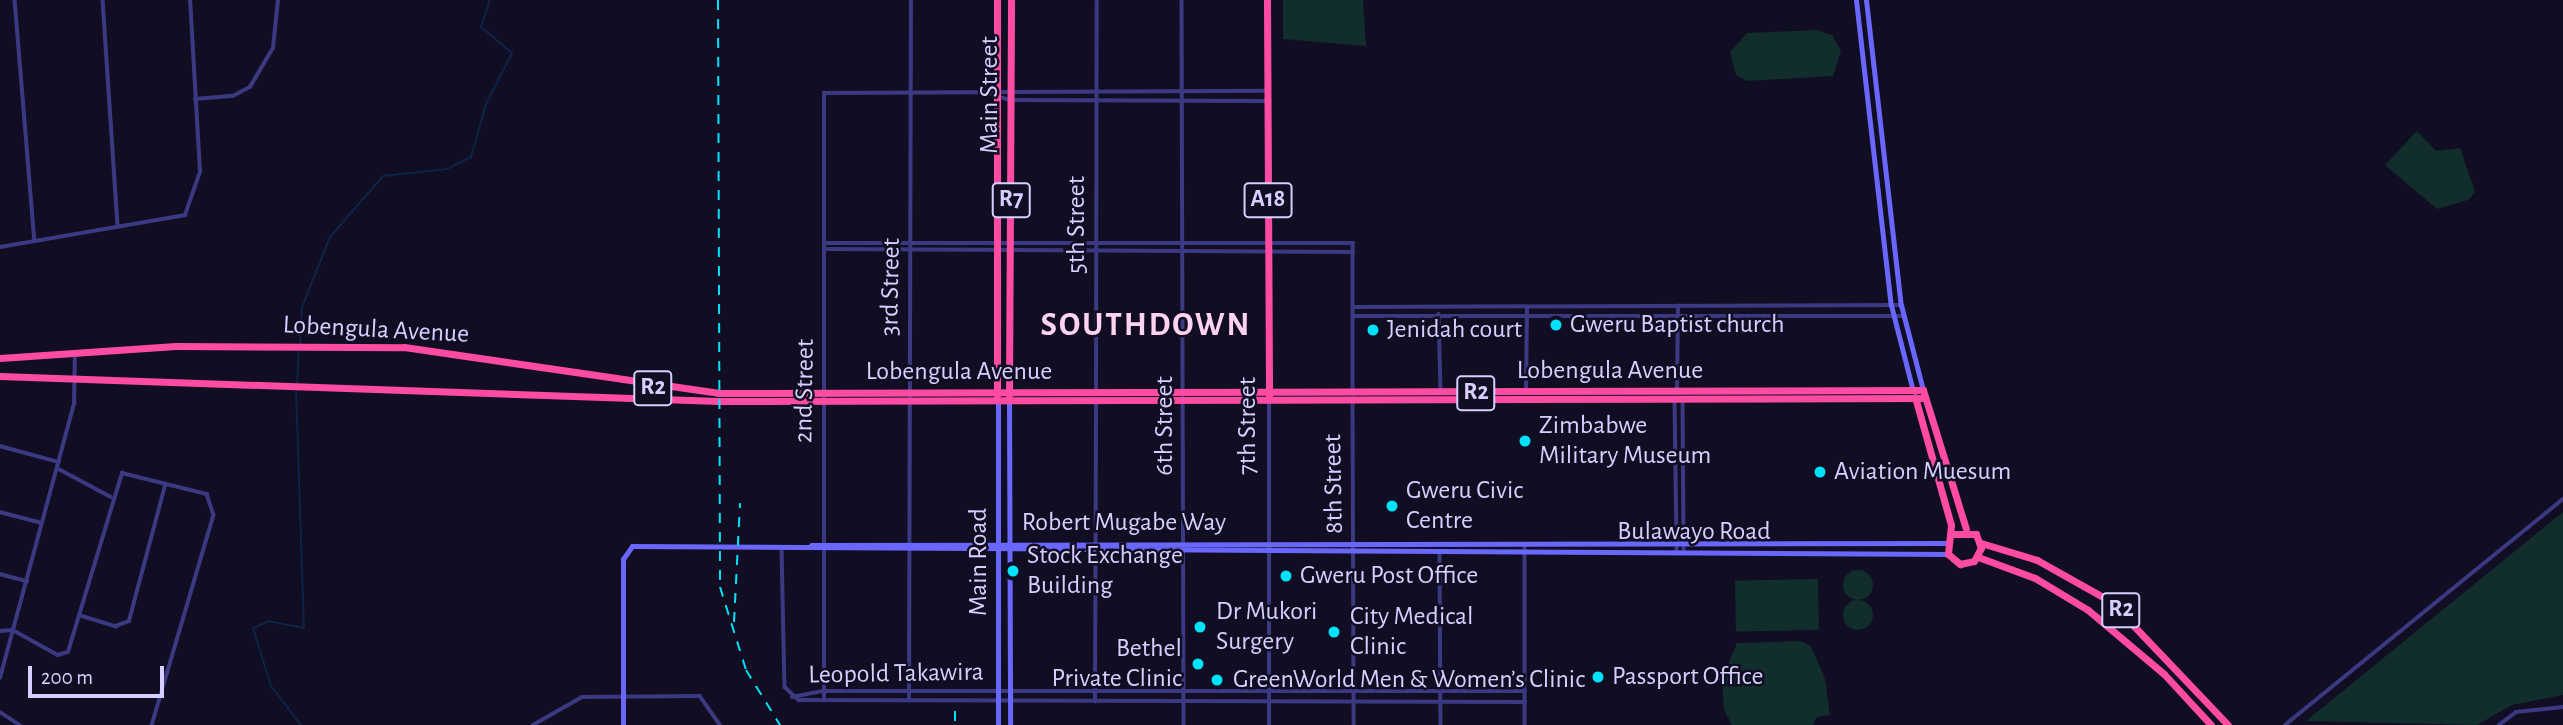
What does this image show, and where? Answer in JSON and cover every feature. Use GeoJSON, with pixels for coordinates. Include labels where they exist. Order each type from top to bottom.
{"type":"FeatureCollection","features":[{"type":"Feature","properties":{"kind":"highway","name":"Main Street"},"geometry":{"type":"LineString","coordinates":[[997,0],[998,396]]}},
{"type":"Feature","properties":{"kind":"highway","name":"Main Street"},"geometry":{"type":"LineString","coordinates":[[1009,396],[1011,0]]}},
{"type":"Feature","properties":{"kind":"highway","name":"7th Street"},"geometry":{"type":"LineString","coordinates":[[1267,0],[1269,397]]}},
{"type":"Feature","properties":{"kind":"highway"},"geometry":{"type":"LineString","coordinates":[[997,43],[1011,43]]}},
{"type":"Feature","properties":{"kind":"highway"},"geometry":{"type":"LineString","coordinates":[[996,147],[1011,148]]}},
{"type":"Feature","properties":{"kind":"highway"},"geometry":{"type":"LineString","coordinates":[[997,196],[1011,197]]}},
{"type":"Feature","properties":{"kind":"highway"},"geometry":{"type":"LineString","coordinates":[[997,298],[1010,298]]}},
{"type":"Feature","properties":{"kind":"highway"},"geometry":{"type":"LineString","coordinates":[[997,339],[1010,339]]}},
{"type":"Feature","properties":{"kind":"highway","name":"Lobengula Avenue"},"geometry":{"type":"LineString","coordinates":[[0,358],[288,346],[441,350],[659,389],[823,397]]}},
{"type":"Feature","properties":{"kind":"highway","name":"Lobengula Avenue"},"geometry":{"type":"LineString","coordinates":[[0,376],[313,387],[823,397],[1924,394]]}},
{"type":"Feature","properties":{"kind":"highway","name":"R2"},"geometry":{"type":"LineString","coordinates":[[1924,394],[1966,529],[1981,543],[2037,560],[2110,601],[2228,725]]}},
{"type":"Feature","properties":{"kind":"highway"},"geometry":{"type":"LineString","coordinates":[[1914,395],[1952,534]]}},
{"type":"Feature","properties":{"kind":"highway"},"geometry":{"type":"LineString","coordinates":[[1948,554],[1947,543],[1952,534],[1966,529]]}},
{"type":"Feature","properties":{"kind":"highway"},"geometry":{"type":"LineString","coordinates":[[1978,557],[1981,543]]}},
{"type":"Feature","properties":{"kind":"highway","name":"R2"},"geometry":{"type":"LineString","coordinates":[[1948,554],[1965,564],[1978,557],[2035,578],[2088,610],[2164,674],[2210,725]]}},
{"type":"Feature","properties":{"kind":"street"},"geometry":{"type":"LineString","coordinates":[[15,0],[34,241]]}},
{"type":"Feature","properties":{"kind":"street"},"geometry":{"type":"LineString","coordinates":[[103,0],[118,226]]}},
{"type":"Feature","properties":{"kind":"street"},"geometry":{"type":"LineString","coordinates":[[0,247],[118,226],[172,221],[190,208],[200,172],[190,0]]}},
{"type":"Feature","properties":{"kind":"street"},"geometry":{"type":"LineString","coordinates":[[195,99],[233,96],[250,87],[275,40],[278,0]]}},
{"type":"Feature","properties":{"kind":"street","name":"3rd Street"},"geometry":{"type":"LineString","coordinates":[[909,701],[911,0]]}},
{"type":"Feature","properties":{"kind":"street","name":"5th Street"},"geometry":{"type":"LineString","coordinates":[[1095,702],[1097,0]]}},
{"type":"Feature","properties":{"kind":"street","name":"6th Street"},"geometry":{"type":"LineString","coordinates":[[1182,0],[1185,241],[1184,725]]}},
{"type":"Feature","properties":{"kind":"street"},"geometry":{"type":"LineString","coordinates":[[1856,0],[1891,305],[1914,395]]}},
{"type":"Feature","properties":{"kind":"street"},"geometry":{"type":"LineString","coordinates":[[1866,0],[1901,305],[1924,394]]}},
{"type":"Feature","properties":{"kind":"street"},"geometry":{"type":"LineString","coordinates":[[912,92],[997,94],[1011,91],[1097,90],[1268,91]]}},
{"type":"Feature","properties":{"kind":"street","name":"2nd Street"},"geometry":{"type":"LineString","coordinates":[[824,701],[824,93],[912,92]]}},
{"type":"Feature","properties":{"kind":"street"},"geometry":{"type":"LineString","coordinates":[[985,93],[997,94],[1010,100],[1268,101]]}},
{"type":"Feature","properties":{"kind":"street"},"geometry":{"type":"LineString","coordinates":[[826,243],[911,242],[997,246],[1011,251],[1353,252]]}},
{"type":"Feature","properties":{"kind":"street"},"geometry":{"type":"LineString","coordinates":[[826,250],[997,246],[1011,242],[1267,242]]}},
{"type":"Feature","properties":{"kind":"street","name":"8th Street"},"geometry":{"type":"LineString","coordinates":[[1267,242],[1353,243],[1354,725]]}},
{"type":"Feature","properties":{"kind":"street"},"geometry":{"type":"LineString","coordinates":[[1835,305],[1835,315]]}},
{"type":"Feature","properties":{"kind":"street"},"geometry":{"type":"LineString","coordinates":[[1354,307],[1901,305]]}},
{"type":"Feature","properties":{"kind":"street"},"geometry":{"type":"LineString","coordinates":[[1526,396],[1527,306]]}},
{"type":"Feature","properties":{"kind":"street"},"geometry":{"type":"LineString","coordinates":[[1606,306],[1606,314]]}},
{"type":"Feature","properties":{"kind":"street"},"geometry":{"type":"LineString","coordinates":[[1678,306],[1681,551]]}},
{"type":"Feature","properties":{"kind":"street"},"geometry":{"type":"LineString","coordinates":[[1439,307],[1441,396]]}},
{"type":"Feature","properties":{"kind":"street"},"geometry":{"type":"LineString","coordinates":[[1482,307],[1482,315]]}},
{"type":"Feature","properties":{"kind":"street"},"geometry":{"type":"LineString","coordinates":[[1354,316],[1903,316]]}},
{"type":"Feature","properties":{"kind":"street"},"geometry":{"type":"LineString","coordinates":[[0,678],[59,462],[75,379],[75,353]]}},
{"type":"Feature","properties":{"kind":"street"},"geometry":{"type":"LineString","coordinates":[[1679,393],[1681,542]]}},
{"type":"Feature","properties":{"kind":"street","name":"Main Road"},"geometry":{"type":"LineString","coordinates":[[998,396],[999,725]]}},
{"type":"Feature","properties":{"kind":"street","name":"Main Road"},"geometry":{"type":"LineString","coordinates":[[1009,396],[1010,725]]}},
{"type":"Feature","properties":{"kind":"street","name":"7th Street"},"geometry":{"type":"LineString","coordinates":[[1269,397],[1269,725]]}},
{"type":"Feature","properties":{"kind":"street"},"geometry":{"type":"LineString","coordinates":[[0,446],[59,462]]}},
{"type":"Feature","properties":{"kind":"street"},"geometry":{"type":"LineString","coordinates":[[57,468],[111,497]]}},
{"type":"Feature","properties":{"kind":"street"},"geometry":{"type":"LineString","coordinates":[[0,631],[13,630],[62,656],[79,615],[111,497],[125,472],[165,486],[207,494],[215,508],[152,725]]}},
{"type":"Feature","properties":{"kind":"street"},"geometry":{"type":"LineString","coordinates":[[79,615],[116,626],[129,621],[165,486]]}},
{"type":"Feature","properties":{"kind":"street"},"geometry":{"type":"LineString","coordinates":[[2285,725],[2563,499]]}},
{"type":"Feature","properties":{"kind":"street"},"geometry":{"type":"LineString","coordinates":[[0,512],[42,523]]}},
{"type":"Feature","properties":{"kind":"street","name":"Robert Mugabe Way"},"geometry":{"type":"LineString","coordinates":[[623,725],[626,549],[808,546],[823,542],[910,541],[998,546],[1009,550],[1269,542],[1440,551]]}},
{"type":"Feature","properties":{"kind":"street","name":"Robert Mugabe Way"},"geometry":{"type":"LineString","coordinates":[[808,546],[823,550],[909,550],[998,546],[1010,542],[1096,547]]}},
{"type":"Feature","properties":{"kind":"street","name":"Bulawayo Road"},"geometry":{"type":"LineString","coordinates":[[1440,551],[1681,542],[1947,543]]}},
{"type":"Feature","properties":{"kind":"street"},"geometry":{"type":"LineString","coordinates":[[1916,542],[1917,551]]}},
{"type":"Feature","properties":{"kind":"street"},"geometry":{"type":"LineString","coordinates":[[1440,544],[1441,725]]}},
{"type":"Feature","properties":{"kind":"street","name":"Bulawayo Road"},"geometry":{"type":"LineString","coordinates":[[1440,544],[1681,551],[1917,551],[1948,554]]}},
{"type":"Feature","properties":{"kind":"street","name":"Robert Mugabe Way"},"geometry":{"type":"LineString","coordinates":[[1184,546],[1269,550],[1440,544]]}},
{"type":"Feature","properties":{"kind":"street"},"geometry":{"type":"LineString","coordinates":[[782,546],[785,687],[792,697]]}},
{"type":"Feature","properties":{"kind":"street"},"geometry":{"type":"LineString","coordinates":[[1525,548],[1525,725]]}},
{"type":"Feature","properties":{"kind":"street"},"geometry":{"type":"LineString","coordinates":[[0,574],[27,581]]}},
{"type":"Feature","properties":{"kind":"street","name":"Leopold Takawira"},"geometry":{"type":"LineString","coordinates":[[792,697],[824,691],[1525,691]]}},
{"type":"Feature","properties":{"kind":"street"},"geometry":{"type":"LineString","coordinates":[[533,725],[582,697],[623,696],[699,696],[720,725]]}},
{"type":"Feature","properties":{"kind":"street","name":"Leopold Takawira"},"geometry":{"type":"LineString","coordinates":[[792,697],[824,701],[998,703],[1525,702]]}},
{"type":"Feature","properties":{"kind":"street"},"geometry":{"type":"LineString","coordinates":[[2499,725],[2516,712],[2563,707]]}},
{"type":"Feature","properties":{"kind":"street"},"geometry":{"type":"LineString","coordinates":[[0,712],[20,725]]}},
{"type":"Feature","properties":{"kind":"green space"},"geometry":{"type":"Polygon","coordinates":[[[1283,0],[1363,0],[1366,46],[1283,39],[1283,0]]]}},
{"type":"Feature","properties":{"kind":"green space"},"geometry":{"type":"Polygon","coordinates":[[[1817,30],[1832,35],[1841,51],[1833,76],[1747,81],[1736,75],[1730,52],[1747,33],[1817,30]]]}},
{"type":"Feature","properties":{"kind":"green space"},"geometry":{"type":"Polygon","coordinates":[[[2417,131],[2436,151],[2460,148],[2475,192],[2468,200],[2437,209],[2385,165],[2417,131]]]}},
{"type":"Feature","properties":{"kind":"green space"},"geometry":{"type":"Polygon","coordinates":[[[2563,512],[2563,695],[2512,705],[2477,725],[2306,721],[2563,512]]]}},
{"type":"Feature","properties":{"kind":"green space"},"geometry":{"type":"Polygon","coordinates":[[[1858,570],[1869,574],[1873,585],[1869,596],[1858,600],[1847,596],[1843,585],[1847,574],[1858,570]]]}},
{"type":"Feature","properties":{"kind":"green space"},"geometry":{"type":"Polygon","coordinates":[[[1818,579],[1819,630],[1736,631],[1735,580],[1818,579]]]}},
{"type":"Feature","properties":{"kind":"green space"},"geometry":{"type":"Polygon","coordinates":[[[1858,600],[1869,604],[1873,615],[1869,626],[1858,630],[1847,626],[1843,615],[1847,604],[1858,600]]]}},
{"type":"Feature","properties":{"kind":"green space"},"geometry":{"type":"Polygon","coordinates":[[[1801,641],[1811,646],[1825,679],[1830,715],[1817,717],[1813,725],[1732,725],[1724,710],[1722,679],[1737,643],[1801,641]]]}},
{"type":"Feature","properties":{"kind":"waterway"},"geometry":{"type":"LineString","coordinates":[[300,345],[302,307],[330,237],[383,176],[447,169],[471,157],[486,104],[512,53],[481,27],[490,0]]}},
{"type":"Feature","properties":{"kind":"waterway"},"geometry":{"type":"LineString","coordinates":[[297,384],[299,351]]}},
{"type":"Feature","properties":{"kind":"waterway"},"geometry":{"type":"LineString","coordinates":[[296,389],[304,628],[269,621],[253,628],[271,686],[301,725]]}},
{"type":"Feature","properties":{"kind":"railway"},"geometry":{"type":"LineString","coordinates":[[718,0],[720,587],[746,670],[780,725]]}},
{"type":"Feature","properties":{"kind":"railway"},"geometry":{"type":"LineString","coordinates":[[734,622],[740,503]]}},
{"type":"Feature","properties":{"kind":"railway"},"geometry":{"type":"LineString","coordinates":[[955,711],[955,725]]}},
{"type":"Feature","properties":{"kind":"place","name":"Gweru Baptist church"},"geometry":{"type":"Point","coordinates":[1556,325]}},
{"type":"Feature","properties":{"kind":"place","name":"Jenidah court"},"geometry":{"type":"Point","coordinates":[1373,330]}},
{"type":"Feature","properties":{"kind":"place","name":"Zimbabwe Military Museum"},"geometry":{"type":"Point","coordinates":[1525,441]}},
{"type":"Feature","properties":{"kind":"place","name":"Aviation Muesum"},"geometry":{"type":"Point","coordinates":[1820,472]}},
{"type":"Feature","properties":{"kind":"place","name":"Gweru Civic Centre"},"geometry":{"type":"Point","coordinates":[1392,506]}},
{"type":"Feature","properties":{"kind":"place","name":"Stock Exchange Building"},"geometry":{"type":"Point","coordinates":[1013,571]}},
{"type":"Feature","properties":{"kind":"place","name":"Gweru Post Office"},"geometry":{"type":"Point","coordinates":[1286,576]}},
{"type":"Feature","properties":{"kind":"place","name":"Dr Mukori Surgery"},"geometry":{"type":"Point","coordinates":[1200,627]}},
{"type":"Feature","properties":{"kind":"place","name":"City Medical Clinic"},"geometry":{"type":"Point","coordinates":[1334,632]}},
{"type":"Feature","properties":{"kind":"place","name":"Bethel Private Clinic"},"geometry":{"type":"Point","coordinates":[1198,664]}},
{"type":"Feature","properties":{"kind":"place","name":"Passport Office"},"geometry":{"type":"Point","coordinates":[1598,677]}},
{"type":"Feature","properties":{"kind":"place","name":"GreenWorld Men & Women’s Clinic"},"geometry":{"type":"Point","coordinates":[1217,680]}},
{"type":"Feature","properties":{"kind":"district","name":"SOUTHDOWN"},"geometry":{"type":"Point","coordinates":[1146,326]}}]}
